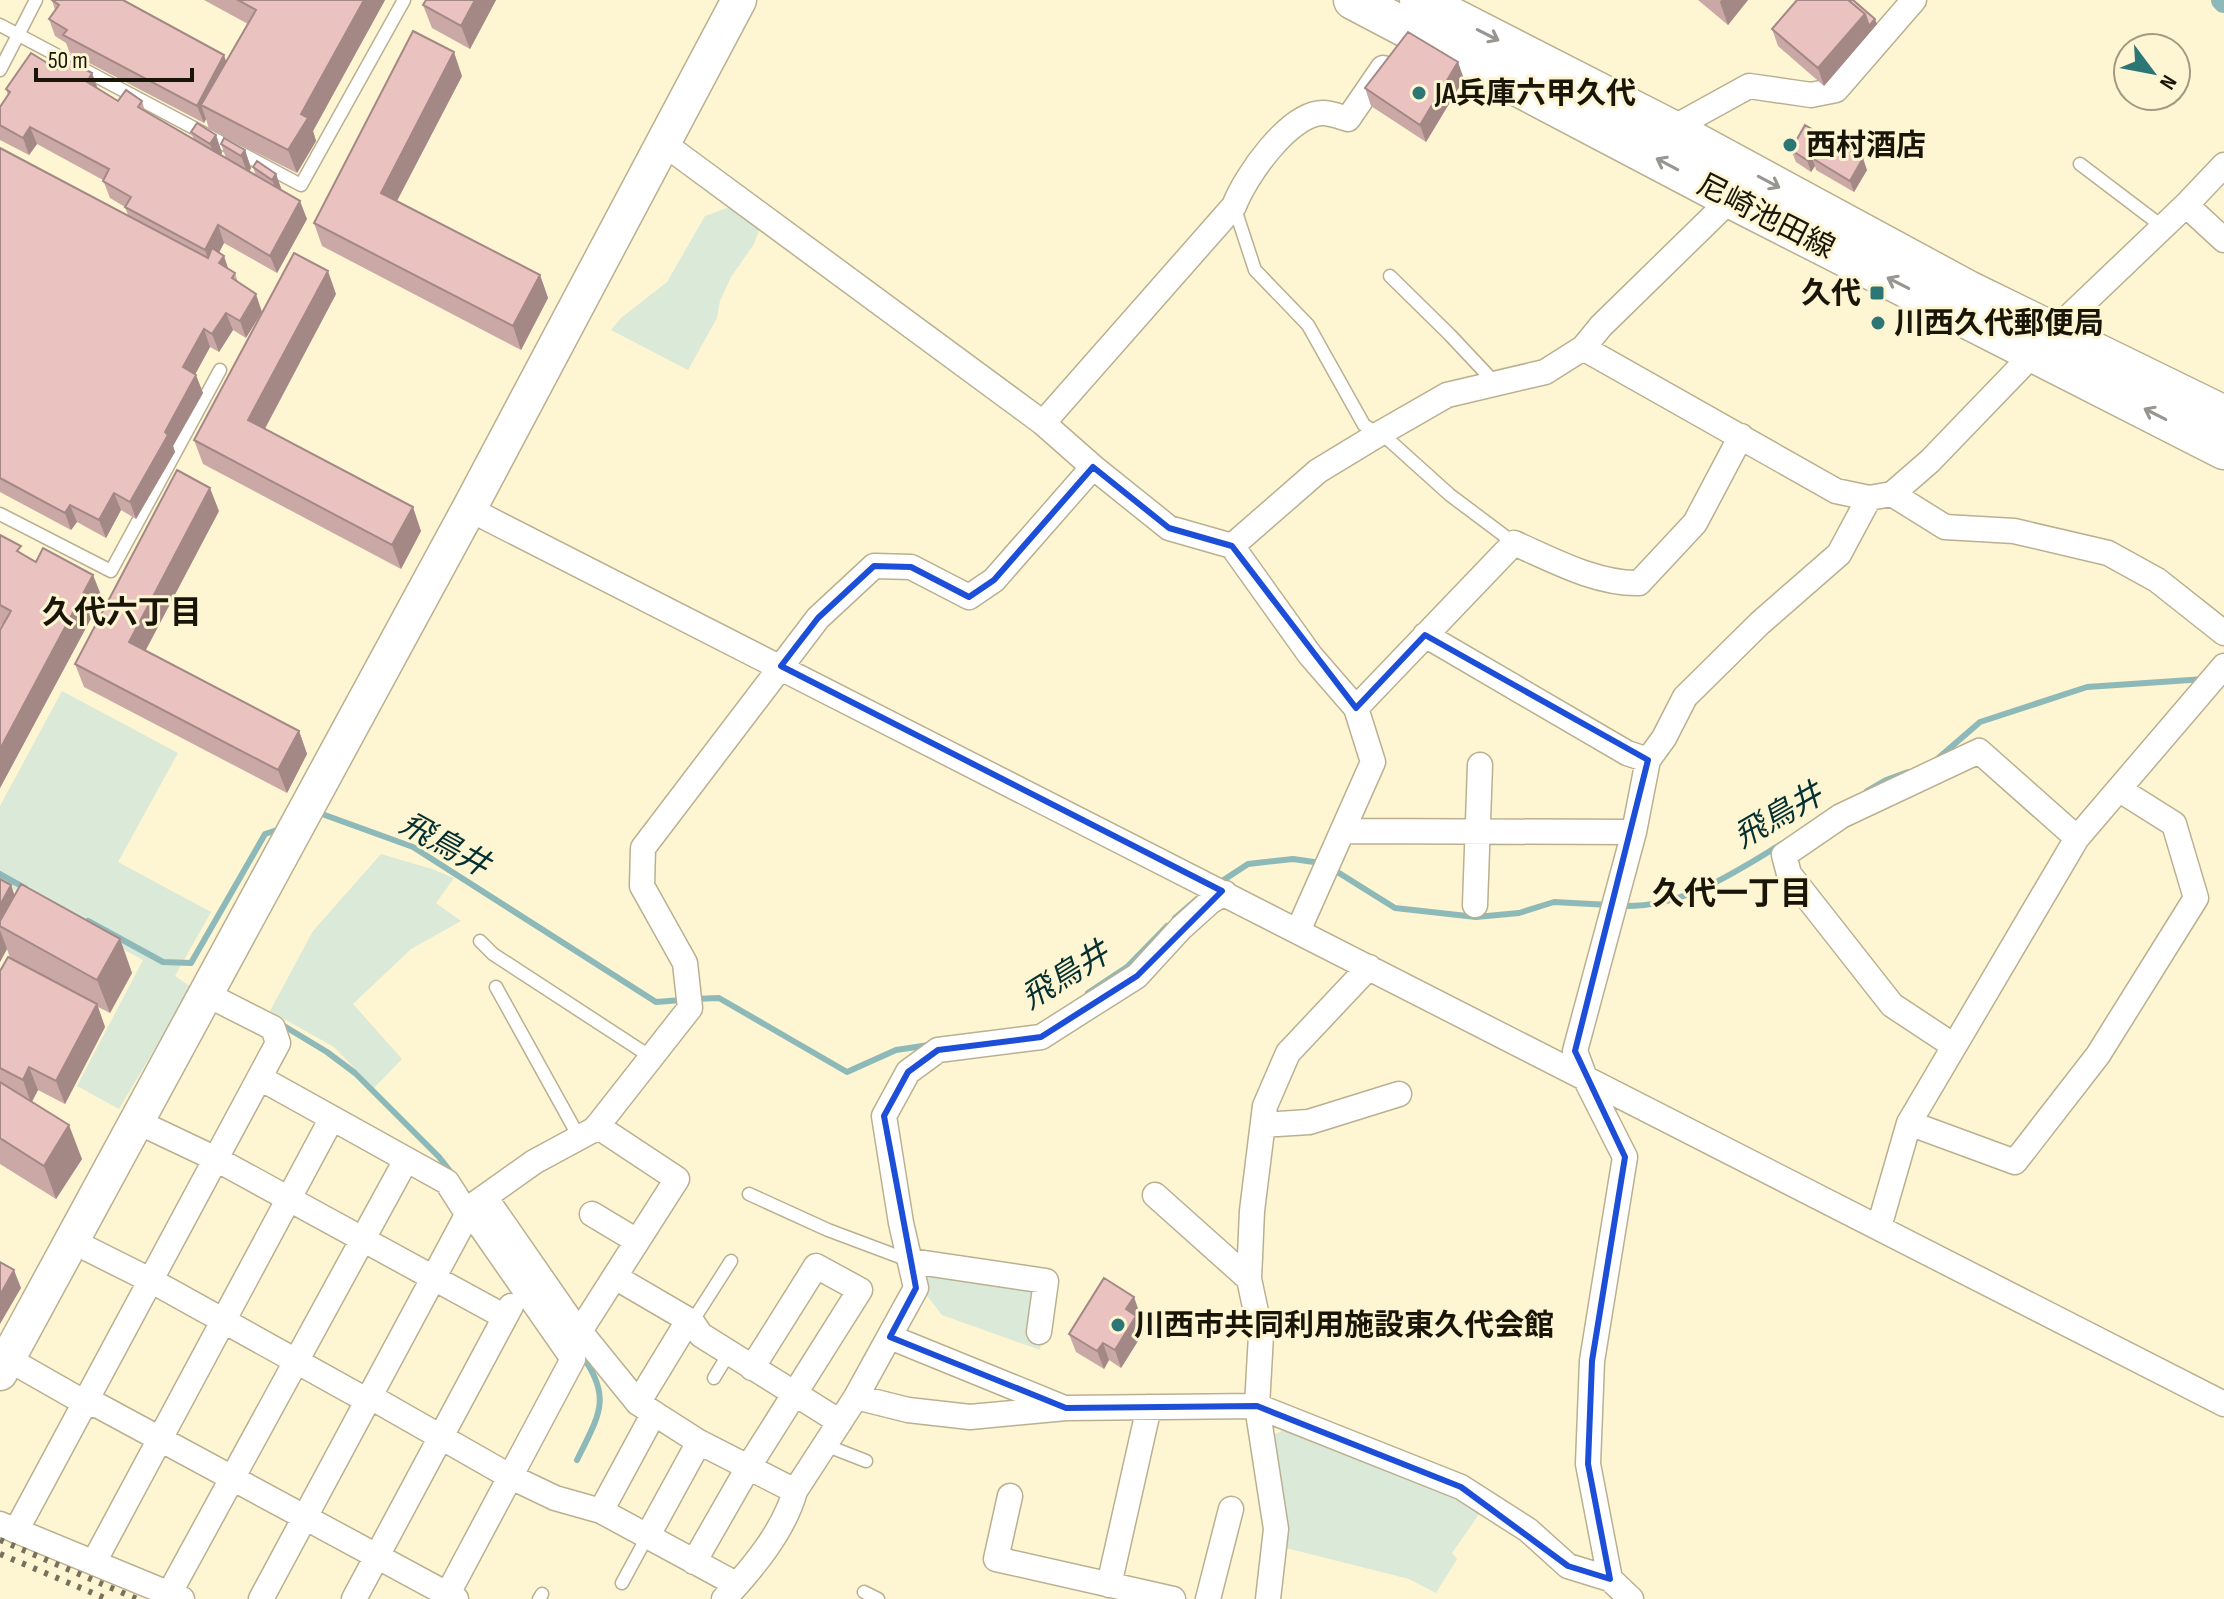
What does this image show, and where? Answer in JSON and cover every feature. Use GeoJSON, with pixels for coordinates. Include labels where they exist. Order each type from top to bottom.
{"type":"FeatureCollection","features":[{"type":"Feature","properties":{"kind":"main road","name":"尼崎池田線"},"geometry":{"type":"LineString","coordinates":[[1353,0],[1427,10],[1671,129],[1968,290],[2044,341],[2224,450]]}},
{"type":"Feature","properties":{"kind":"main road","name":"尼崎池田線"},"geometry":{"type":"LineString","coordinates":[[1427,10],[1731,199],[2044,341],[2224,415]]}},
{"type":"Feature","properties":{"kind":"street"},"geometry":{"type":"LineString","coordinates":[[260,1078],[447,1182],[573,1359],[450,1597],[99,1406],[87,1404],[4,1366],[469,509],[739,0]]}},
{"type":"Feature","properties":{"kind":"street"},"geometry":{"type":"LineString","coordinates":[[1671,129],[1749,86],[1811,95],[1836,90],[1914,0]]}},
{"type":"Feature","properties":{"kind":"street"},"geometry":{"type":"LineString","coordinates":[[1043,423],[1234,206],[1241,188],[1287,129],[1322,113],[1348,119],[1397,47],[1427,10]]}},
{"type":"Feature","properties":{"kind":"street"},"geometry":{"type":"LineString","coordinates":[[663,143],[1043,423],[1169,528],[1232,546],[1310,655],[1356,708],[1373,762],[1298,931]]}},
{"type":"Feature","properties":{"kind":"street"},"geometry":{"type":"LineString","coordinates":[[1619,1592],[1588,1464],[1592,1361],[1625,1157],[1585,1078],[1575,1051],[1634,832],[1648,760],[1664,738],[1685,697],[1760,623],[1839,554],[1881,496],[1930,461],[2044,341],[2224,165]]}},
{"type":"Feature","properties":{"kind":"street"},"geometry":{"type":"LineString","coordinates":[[1232,546],[1318,471],[1447,395],[1545,372],[1583,348],[1601,326],[1731,199]]}},
{"type":"Feature","properties":{"kind":"street"},"geometry":{"type":"LineString","coordinates":[[2186,205],[2224,240]]}},
{"type":"Feature","properties":{"kind":"street"},"geometry":{"type":"LineString","coordinates":[[1583,348],[1836,491],[1881,496],[1945,527],[2014,531],[2108,553],[2157,580],[2224,633]]}},
{"type":"Feature","properties":{"kind":"street"},"geometry":{"type":"LineString","coordinates":[[1356,708],[1514,543],[1580,571],[1623,584],[1639,583],[1695,523],[1741,436]]}},
{"type":"Feature","properties":{"kind":"street"},"geometry":{"type":"LineString","coordinates":[[261,1599],[472,1206],[534,1162],[588,1132],[690,1008],[685,963],[642,886],[643,848],[818,618],[874,566],[911,567],[969,597],[994,580],[1093,467]]}},
{"type":"Feature","properties":{"kind":"street"},"geometry":{"type":"LineString","coordinates":[[469,509],[2224,1404]]}},
{"type":"Feature","properties":{"kind":"street"},"geometry":{"type":"LineString","coordinates":[[1425,635],[1614,746],[1648,760]]}},
{"type":"Feature","properties":{"kind":"street"},"geometry":{"type":"LineString","coordinates":[[1879,1227],[1909,1123],[2077,838],[2224,666]]}},
{"type":"Feature","properties":{"kind":"street"},"geometry":{"type":"LineString","coordinates":[[1954,1046],[1892,1005],[1789,874],[1784,855],[1841,816],[1979,751],[2077,838]]}},
{"type":"Feature","properties":{"kind":"street"},"geometry":{"type":"LineString","coordinates":[[1475,905],[1480,765]]}},
{"type":"Feature","properties":{"kind":"street"},"geometry":{"type":"LineString","coordinates":[[1909,1123],[2015,1162],[2107,1042],[2196,898],[2174,824],[2120,790]]}},
{"type":"Feature","properties":{"kind":"street"},"geometry":{"type":"LineString","coordinates":[[1343,831],[1634,832]]}},
{"type":"Feature","properties":{"kind":"street"},"geometry":{"type":"LineString","coordinates":[[72,1241],[152,1281],[359,1396],[369,1396],[511,1477],[555,1498],[601,1511],[694,1562],[730,1591],[761,1554],[790,1508],[795,1491],[856,1397],[916,1288],[901,1223],[884,1116],[908,1072],[938,1050],[1041,1037],[1137,976],[1181,928],[1211,901],[1225,893]]}},
{"type":"Feature","properties":{"kind":"street"},"geometry":{"type":"LineString","coordinates":[[1268,1599],[1276,1529],[1257,1406],[1261,1335],[1249,1279],[1252,1211],[1265,1106],[1288,1053],[1369,967]]}},
{"type":"Feature","properties":{"kind":"street"},"geometry":{"type":"LineString","coordinates":[[206,994],[273,1028],[278,1043],[87,1404],[8,1528],[175,1596],[230,1479],[406,1160]]}},
{"type":"Feature","properties":{"kind":"street"},"geometry":{"type":"LineString","coordinates":[[1263,1125],[1309,1122],[1399,1094]]}},
{"type":"Feature","properties":{"kind":"street"},"geometry":{"type":"LineString","coordinates":[[94,1562],[332,1118]]}},
{"type":"Feature","properties":{"kind":"street"},"geometry":{"type":"LineString","coordinates":[[138,1122],[216,1159],[505,1317]]}},
{"type":"Feature","properties":{"kind":"street"},"geometry":{"type":"LineString","coordinates":[[580,1331],[677,1179],[588,1132]]}},
{"type":"Feature","properties":{"kind":"street"},"geometry":{"type":"LineString","coordinates":[[1155,1195],[1249,1279]]}},
{"type":"Feature","properties":{"kind":"street"},"geometry":{"type":"LineString","coordinates":[[485,1197],[580,1331],[646,1408],[699,1442],[795,1491]]}},
{"type":"Feature","properties":{"kind":"street"},"geometry":{"type":"LineString","coordinates":[[592,1214],[637,1241]]}},
{"type":"Feature","properties":{"kind":"street"},"geometry":{"type":"LineString","coordinates":[[911,1261],[1046,1281],[1039,1332]]}},
{"type":"Feature","properties":{"kind":"street"},"geometry":{"type":"LineString","coordinates":[[694,1562],[749,1466],[860,1290],[811,1263],[752,1368]]}},
{"type":"Feature","properties":{"kind":"street"},"geometry":{"type":"LineString","coordinates":[[615,1277],[692,1322],[701,1335],[840,1422]]}},
{"type":"Feature","properties":{"kind":"street"},"geometry":{"type":"LineString","coordinates":[[354,1599],[522,1286]]}},
{"type":"Feature","properties":{"kind":"street"},"geometry":{"type":"LineString","coordinates":[[601,1511],[683,1329],[692,1322]]}},
{"type":"Feature","properties":{"kind":"street"},"geometry":{"type":"LineString","coordinates":[[890,1337],[1066,1408]]}},
{"type":"Feature","properties":{"kind":"street"},"geometry":{"type":"LineString","coordinates":[[856,1397],[908,1410],[970,1417],[1066,1408],[1257,1406],[1461,1487],[1528,1530],[1568,1566],[1619,1592]]}},
{"type":"Feature","properties":{"kind":"street"},"geometry":{"type":"LineString","coordinates":[[1109,1585],[1149,1407]]}},
{"type":"Feature","properties":{"kind":"street"},"geometry":{"type":"LineString","coordinates":[[647,1537],[699,1442]]}},
{"type":"Feature","properties":{"kind":"street"},"geometry":{"type":"LineString","coordinates":[[1010,1496],[996,1559],[1173,1599]]}},
{"type":"Feature","properties":{"kind":"street"},"geometry":{"type":"LineString","coordinates":[[1208,1599],[1231,1509]]}},
{"type":"Feature","properties":{"kind":"lane"},"geometry":{"type":"LineString","coordinates":[[0,70],[36,0]]}},
{"type":"Feature","properties":{"kind":"lane"},"geometry":{"type":"LineString","coordinates":[[0,25],[301,185],[404,0]]}},
{"type":"Feature","properties":{"kind":"lane"},"geometry":{"type":"LineString","coordinates":[[2080,164],[2163,227]]}},
{"type":"Feature","properties":{"kind":"lane"},"geometry":{"type":"LineString","coordinates":[[1234,206],[1255,270],[1308,325],[1364,425],[1390,441],[1450,495],[1514,543]]}},
{"type":"Feature","properties":{"kind":"lane"},"geometry":{"type":"LineString","coordinates":[[1390,276],[1497,385]]}},
{"type":"Feature","properties":{"kind":"lane"},"geometry":{"type":"LineString","coordinates":[[0,514],[111,571],[220,370]]}},
{"type":"Feature","properties":{"kind":"lane"},"geometry":{"type":"LineString","coordinates":[[480,941],[493,954],[651,1057]]}},
{"type":"Feature","properties":{"kind":"lane"},"geometry":{"type":"LineString","coordinates":[[496,987],[588,1132]]}},
{"type":"Feature","properties":{"kind":"lane"},"geometry":{"type":"LineString","coordinates":[[749,1194],[828,1230],[911,1261]]}},
{"type":"Feature","properties":{"kind":"lane"},"geometry":{"type":"LineString","coordinates":[[692,1322],[731,1261]]}},
{"type":"Feature","properties":{"kind":"lane"},"geometry":{"type":"LineString","coordinates":[[714,1378],[729,1353]]}},
{"type":"Feature","properties":{"kind":"lane"},"geometry":{"type":"LineString","coordinates":[[825,1445],[866,1461]]}},
{"type":"Feature","properties":{"kind":"lane"},"geometry":{"type":"LineString","coordinates":[[622,1583],[647,1537]]}},
{"type":"Feature","properties":{"kind":"lane"},"geometry":{"type":"LineString","coordinates":[[864,1592],[878,1599]]}},
{"type":"Feature","properties":{"kind":"highlighted area"},"geometry":{"type":"Polygon","coordinates":[[[1093,467],[1169,528],[1232,546],[1356,708],[1425,635],[1648,760],[1575,1051],[1625,1157],[1592,1361],[1588,1464],[1610,1579],[1568,1566],[1461,1487],[1257,1406],[1066,1408],[890,1337],[916,1288],[884,1116],[908,1072],[938,1050],[1041,1037],[1137,976],[1222,891],[781,666],[818,618],[874,566],[911,567],[969,597],[994,580],[1093,467]]]}},
{"type":"Feature","properties":{"kind":"green space"},"geometry":{"type":"Polygon","coordinates":[[[735,205],[761,225],[754,244],[731,277],[720,301],[717,318],[688,370],[611,330],[621,318],[667,282],[705,216],[735,205]]]}},
{"type":"Feature","properties":{"kind":"green space"},"geometry":{"type":"Polygon","coordinates":[[[62,691],[178,753],[118,862],[211,912],[175,976],[191,987],[119,1109],[77,1086],[143,960],[0,882],[0,806],[62,691]]]}},
{"type":"Feature","properties":{"kind":"green space"},"geometry":{"type":"Polygon","coordinates":[[[381,854],[454,878],[436,903],[461,921],[411,949],[353,1004],[402,1059],[374,1088],[334,1047],[270,1011],[313,931],[381,854]]]}},
{"type":"Feature","properties":{"kind":"green space"},"geometry":{"type":"Polygon","coordinates":[[[924,1271],[1050,1290],[1040,1350],[942,1315],[921,1288],[924,1271]]]}},
{"type":"Feature","properties":{"kind":"green space"},"geometry":{"type":"Polygon","coordinates":[[[1293,1426],[1452,1491],[1482,1510],[1452,1553],[1457,1559],[1436,1593],[1409,1579],[1286,1548],[1286,1516],[1271,1436],[1293,1426]]]}},
{"type":"Feature","properties":{"kind":"building"},"geometry":{"type":"Polygon","coordinates":[[[52,0],[123,0],[224,55],[197,106],[63,35],[67,30],[49,19],[59,5],[52,0]]]}},
{"type":"Feature","properties":{"kind":"building"},"geometry":{"type":"Polygon","coordinates":[[[238,0],[364,0],[301,114],[308,118],[288,150],[201,105],[256,10],[238,0]]]}},
{"type":"Feature","properties":{"kind":"building"},"geometry":{"type":"Polygon","coordinates":[[[426,0],[475,0],[461,26],[423,5],[426,0]]]}},
{"type":"Feature","properties":{"kind":"building"},"geometry":{"type":"Polygon","coordinates":[[[1797,0],[1848,0],[1865,14],[1818,68],[1772,29],[1797,0]]]}},
{"type":"Feature","properties":{"kind":"building"},"geometry":{"type":"Polygon","coordinates":[[[1848,0],[1853,0],[1875,19],[1869,26],[1865,14],[1848,0]]]}},
{"type":"Feature","properties":{"kind":"building"},"geometry":{"type":"Polygon","coordinates":[[[413,31],[454,52],[381,193],[540,275],[513,326],[314,223],[413,31]]]}},
{"type":"Feature","properties":{"kind":"building","name":"JA兵庫六甲久代"},"geometry":{"type":"Polygon","coordinates":[[[1408,32],[1458,62],[1420,125],[1365,88],[1408,32]]]}},
{"type":"Feature","properties":{"kind":"building"},"geometry":{"type":"Polygon","coordinates":[[[31,53],[57,69],[64,58],[92,73],[87,82],[118,101],[126,90],[142,101],[138,107],[300,201],[270,256],[218,225],[205,250],[125,207],[131,197],[103,181],[109,169],[30,127],[23,138],[0,125],[0,107],[10,92],[6,89],[31,53]]]}},
{"type":"Feature","properties":{"kind":"building"},"geometry":{"type":"Polygon","coordinates":[[[197,123],[216,135],[210,144],[191,132],[197,123]]]}},
{"type":"Feature","properties":{"kind":"building"},"geometry":{"type":"Polygon","coordinates":[[[1805,125],[1822,135],[1807,160],[1791,150],[1805,125]]]}},
{"type":"Feature","properties":{"kind":"building"},"geometry":{"type":"Polygon","coordinates":[[[1826,136],[1863,158],[1850,181],[1812,158],[1826,136]]]}},
{"type":"Feature","properties":{"kind":"building"},"geometry":{"type":"Polygon","coordinates":[[[224,138],[245,150],[241,156],[221,144],[224,138]]]}},
{"type":"Feature","properties":{"kind":"building"},"geometry":{"type":"Polygon","coordinates":[[[0,148],[208,258],[212,248],[224,256],[219,263],[235,273],[232,278],[256,294],[240,321],[226,313],[212,334],[204,329],[183,367],[196,375],[165,432],[168,435],[130,502],[114,493],[99,520],[70,505],[65,513],[0,478],[0,148]]]}},
{"type":"Feature","properties":{"kind":"building"},"geometry":{"type":"Polygon","coordinates":[[[257,161],[276,174],[272,180],[253,167],[257,161]]]}},
{"type":"Feature","properties":{"kind":"building"},"geometry":{"type":"Polygon","coordinates":[[[294,253],[328,271],[248,420],[413,507],[392,545],[194,440],[294,253]]]}},
{"type":"Feature","properties":{"kind":"building"},"geometry":{"type":"Polygon","coordinates":[[[177,470],[210,488],[129,642],[299,731],[278,770],[75,664],[177,470]]]}},
{"type":"Feature","properties":{"kind":"building"},"geometry":{"type":"Polygon","coordinates":[[[0,535],[21,546],[17,551],[36,562],[43,548],[93,575],[0,749],[0,630],[11,611],[0,605],[0,535]]]}},
{"type":"Feature","properties":{"kind":"building"},"geometry":{"type":"Polygon","coordinates":[[[0,879],[11,885],[0,905],[0,879]]]}},
{"type":"Feature","properties":{"kind":"building"},"geometry":{"type":"Polygon","coordinates":[[[21,884],[120,939],[97,980],[0,926],[21,884]]]}},
{"type":"Feature","properties":{"kind":"building"},"geometry":{"type":"Polygon","coordinates":[[[8,957],[97,1004],[56,1081],[29,1067],[23,1080],[0,1068],[0,971],[8,957]]]}},
{"type":"Feature","properties":{"kind":"building"},"geometry":{"type":"Polygon","coordinates":[[[0,1082],[69,1125],[44,1166],[0,1138],[0,1082]]]}},
{"type":"Feature","properties":{"kind":"building"},"geometry":{"type":"Polygon","coordinates":[[[0,1262],[14,1270],[0,1295],[0,1262]]]}},
{"type":"Feature","properties":{"kind":"building"},"geometry":{"type":"Polygon","coordinates":[[[1104,1278],[1134,1297],[1126,1309],[1136,1316],[1115,1350],[1103,1343],[1097,1351],[1069,1334],[1104,1278]]]}},
{"type":"Feature","properties":{"kind":"waterway","name":"飛鳥井"},"geometry":{"type":"LineString","coordinates":[[1936,760],[1980,722],[2087,687],[2205,679]]}},
{"type":"Feature","properties":{"kind":"waterway","name":"飛鳥井"},"geometry":{"type":"LineString","coordinates":[[1867,791],[1908,772]]}},
{"type":"Feature","properties":{"kind":"waterway","name":"飛鳥井"},"geometry":{"type":"LineString","coordinates":[[316,816],[322,814],[413,847],[656,1002],[682,1000]]}},
{"type":"Feature","properties":{"kind":"waterway","name":"飛鳥井"},"geometry":{"type":"LineString","coordinates":[[88,921],[163,962],[191,963],[265,834],[283,828]]}},
{"type":"Feature","properties":{"kind":"waterway","name":"飛鳥井"},"geometry":{"type":"LineString","coordinates":[[1621,906],[1644,905],[1686,895],[1726,877],[1783,843]]}},
{"type":"Feature","properties":{"kind":"waterway","name":"飛鳥井"},"geometry":{"type":"LineString","coordinates":[[1219,883],[1248,864],[1293,859],[1321,863]]}},
{"type":"Feature","properties":{"kind":"waterway","name":"飛鳥井"},"geometry":{"type":"LineString","coordinates":[[1331,868],[1395,908],[1476,917],[1519,913],[1554,902],[1610,905]]}},
{"type":"Feature","properties":{"kind":"waterway","name":"飛鳥井"},"geometry":{"type":"LineString","coordinates":[[0,874],[25,888]]}},
{"type":"Feature","properties":{"kind":"waterway","name":"飛鳥井"},"geometry":{"type":"LineString","coordinates":[[1175,918],[1197,899]]}},
{"type":"Feature","properties":{"kind":"waterway","name":"飛鳥井"},"geometry":{"type":"LineString","coordinates":[[1088,993],[1127,967],[1167,926]]}},
{"type":"Feature","properties":{"kind":"waterway","name":"飛鳥井"},"geometry":{"type":"LineString","coordinates":[[693,999],[719,998],[847,1072],[896,1050],[929,1045]]}},
{"type":"Feature","properties":{"kind":"waterway"},"geometry":{"type":"LineString","coordinates":[[279,1023],[355,1073],[453,1175]]}},
{"type":"Feature","properties":{"kind":"waterway"},"geometry":{"type":"LineString","coordinates":[[577,1460],[596,1418],[600,1395],[591,1369],[581,1354]]}},
{"type":"Feature","properties":{"kind":"railway"},"geometry":{"type":"LineString","coordinates":[[0,1540],[137,1599]]}},
{"type":"Feature","properties":{"kind":"railway"},"geometry":{"type":"LineString","coordinates":[[0,1554],[107,1599]]}},
{"type":"Feature","properties":{"kind":"place","name":"JA兵庫六甲久代"},"geometry":{"type":"Point","coordinates":[1419,93]}},
{"type":"Feature","properties":{"kind":"place","name":"西村酒店"},"geometry":{"type":"Point","coordinates":[1790,145]}},
{"type":"Feature","properties":{"kind":"place","name":"久代"},"geometry":{"type":"Point","coordinates":[1877,293]}},
{"type":"Feature","properties":{"kind":"place","name":"川西久代郵便局"},"geometry":{"type":"Point","coordinates":[1878,323]}},
{"type":"Feature","properties":{"kind":"place","name":"川西市共同利用施設東久代会館"},"geometry":{"type":"Point","coordinates":[1118,1325]}},
{"type":"Feature","properties":{"kind":"district","name":"久代六丁目"},"geometry":{"type":"Point","coordinates":[122,612]}},
{"type":"Feature","properties":{"kind":"district","name":"久代一丁目"},"geometry":{"type":"Point","coordinates":[1732,893]}}]}
